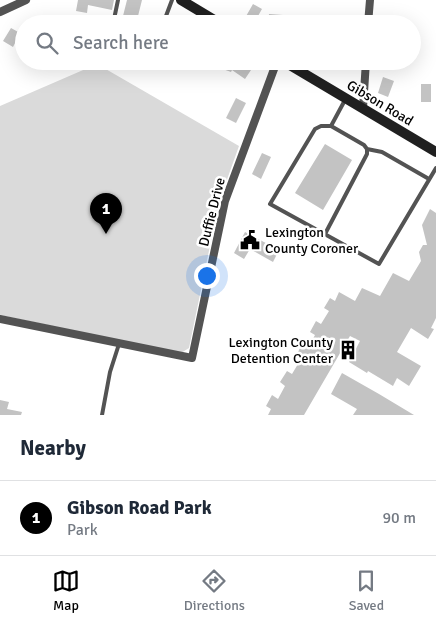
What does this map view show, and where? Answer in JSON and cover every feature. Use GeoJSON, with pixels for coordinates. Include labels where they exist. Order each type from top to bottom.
{"type":"FeatureCollection","features":[{"type":"Feature","properties":{"kind":"street"},"geometry":{"type":"LineString","coordinates":[[0,12],[26,0]]}},
{"type":"Feature","properties":{"kind":"street"},"geometry":{"type":"LineString","coordinates":[[181,0],[206,15]]}},
{"type":"Feature","properties":{"kind":"street"},"geometry":{"type":"LineString","coordinates":[[369,15],[370,0]]}},
{"type":"Feature","properties":{"kind":"street","name":"Duffie Drive"},"geometry":{"type":"LineString","coordinates":[[0,319],[192,358],[225,201],[274,70]]}},
{"type":"Feature","properties":{"kind":"street","name":"Gibson Road"},"geometry":{"type":"LineString","coordinates":[[298,70],[436,152]]}},
{"type":"Feature","properties":{"kind":"street"},"geometry":{"type":"LineString","coordinates":[[362,108],[365,70]]}},
{"type":"Feature","properties":{"kind":"lane"},"geometry":{"type":"LineString","coordinates":[[115,15],[118,0]]}},
{"type":"Feature","properties":{"kind":"lane"},"geometry":{"type":"LineString","coordinates":[[166,15],[172,0]]}},
{"type":"Feature","properties":{"kind":"lane"},"geometry":{"type":"LineString","coordinates":[[331,126],[346,98]]}},
{"type":"Feature","properties":{"kind":"lane"},"geometry":{"type":"LineString","coordinates":[[429,179],[382,152],[367,149],[364,145],[331,126],[321,126],[315,129],[270,204],[379,264],[436,168]]}},
{"type":"Feature","properties":{"kind":"lane"},"geometry":{"type":"LineString","coordinates":[[325,234],[366,159],[367,149]]}},
{"type":"Feature","properties":{"kind":"lane"},"geometry":{"type":"LineString","coordinates":[[102,415],[110,372],[119,344]]}},
{"type":"Feature","properties":{"kind":"shaded area"},"geometry":{"type":"Polygon","coordinates":[[[83,70],[107,70],[239,146],[219,202],[189,348],[181,353],[0,315],[0,106],[83,70]]]}},
{"type":"Feature","properties":{"kind":"building"},"geometry":{"type":"Polygon","coordinates":[[[78,0],[114,0],[112,10],[88,5],[87,13],[76,11],[78,0]]]}},
{"type":"Feature","properties":{"kind":"building"},"geometry":{"type":"Polygon","coordinates":[[[127,0],[142,0],[138,15],[123,15],[127,0]]]}},
{"type":"Feature","properties":{"kind":"building"},"geometry":{"type":"Polygon","coordinates":[[[253,4],[262,9],[259,15],[247,15],[253,4]]]}},
{"type":"Feature","properties":{"kind":"building"},"geometry":{"type":"Polygon","coordinates":[[[11,28],[15,30],[15,43],[13,47],[3,41],[11,28]]]}},
{"type":"Feature","properties":{"kind":"building"},"geometry":{"type":"Polygon","coordinates":[[[232,70],[251,70],[245,79],[232,70]]]}},
{"type":"Feature","properties":{"kind":"building"},"geometry":{"type":"Polygon","coordinates":[[[383,77],[394,81],[388,97],[378,93],[383,77]]]}},
{"type":"Feature","properties":{"kind":"building"},"geometry":{"type":"Polygon","coordinates":[[[421,84],[431,84],[431,102],[421,102],[421,84]]]}},
{"type":"Feature","properties":{"kind":"building"},"geometry":{"type":"Polygon","coordinates":[[[236,98],[246,103],[236,123],[226,118],[236,98]]]}},
{"type":"Feature","properties":{"kind":"building"},"geometry":{"type":"Polygon","coordinates":[[[325,144],[352,160],[323,210],[295,193],[325,144]]]}},
{"type":"Feature","properties":{"kind":"building"},"geometry":{"type":"Polygon","coordinates":[[[262,153],[271,157],[261,179],[252,174],[262,153]]]}},
{"type":"Feature","properties":{"kind":"building","name":"Lexington County Detention Center"},"geometry":{"type":"Polygon","coordinates":[[[430,209],[436,213],[436,318],[431,328],[434,329],[428,339],[411,328],[397,352],[421,366],[409,386],[397,378],[393,386],[349,362],[360,341],[350,336],[304,415],[268,415],[271,409],[266,406],[272,395],[278,399],[285,386],[280,382],[287,371],[292,374],[301,359],[296,356],[302,344],[308,348],[315,335],[310,332],[316,321],[321,324],[329,311],[324,308],[330,298],[335,301],[339,292],[355,301],[362,288],[380,296],[393,273],[409,281],[421,261],[419,252],[423,245],[427,245],[422,225],[430,209]]]}},
{"type":"Feature","properties":{"kind":"building","name":"Lexington County Coroner"},"geometry":{"type":"Polygon","coordinates":[[[245,232],[279,250],[273,262],[250,249],[244,259],[234,253],[245,232]]]}},
{"type":"Feature","properties":{"kind":"building"},"geometry":{"type":"Polygon","coordinates":[[[342,373],[414,415],[353,415],[357,409],[331,394],[342,373]]]}},
{"type":"Feature","properties":{"kind":"building"},"geometry":{"type":"Polygon","coordinates":[[[0,400],[9,402],[7,409],[22,412],[21,415],[0,415],[0,400]]]}},
{"type":"Feature","properties":{"kind":"place","name":"Gibson Road Park"},"geometry":{"type":"Point","coordinates":[106,234]}},
{"type":"Feature","properties":{"kind":"place","name":"Lexington County Coroner"},"geometry":{"type":"Point","coordinates":[250,240]}},
{"type":"Feature","properties":{"kind":"place","name":"Lexington County Detention Center"},"geometry":{"type":"Point","coordinates":[348,350]}}]}
